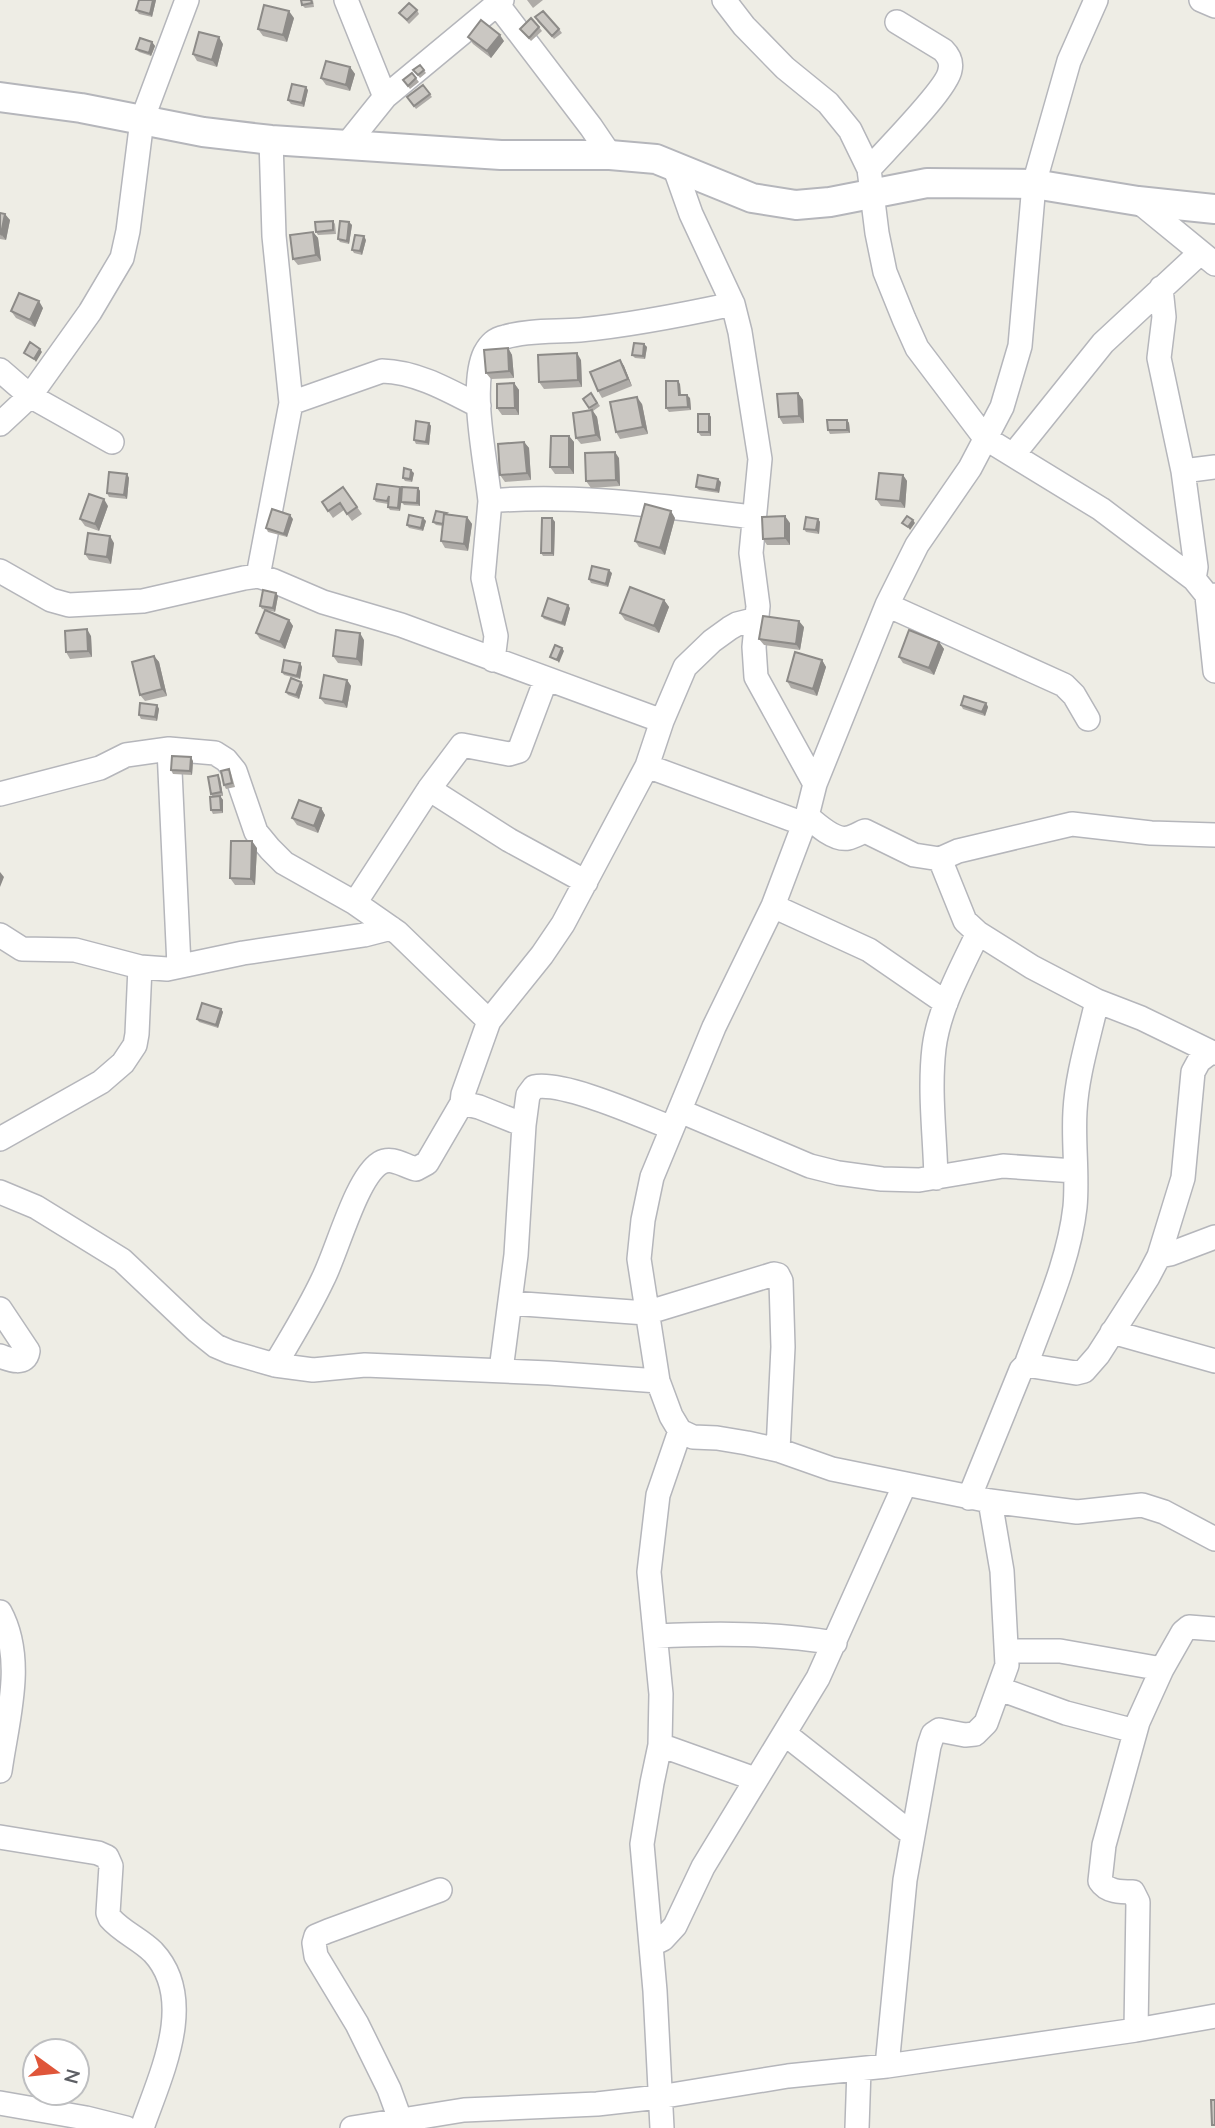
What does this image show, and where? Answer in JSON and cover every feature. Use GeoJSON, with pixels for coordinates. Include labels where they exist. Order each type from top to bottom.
{"type":"FeatureCollection","features":[{"type":"Feature","properties":{"kind":"street"},"geometry":{"type":"LineString","coordinates":[[0,424],[30,396],[90,312],[121,258],[128,231],[142,120],[187,0]]}},
{"type":"Feature","properties":{"kind":"street"},"geometry":{"type":"LineString","coordinates":[[346,0],[385,97]]}},
{"type":"Feature","properties":{"kind":"street"},"geometry":{"type":"LineString","coordinates":[[724,0],[744,26],[785,68],[828,103],[849,130],[870,181],[885,272],[904,319],[917,348],[985,438],[1101,509],[1208,594]]}},
{"type":"Feature","properties":{"kind":"street"},"geometry":{"type":"LineString","coordinates":[[1096,0],[1069,61],[1034,184],[1020,346],[1002,407],[970,468],[917,545],[887,605],[816,785],[774,906],[714,1027],[652,1177],[643,1220],[639,1259],[658,1381],[671,1416],[680,1431],[693,1437],[717,1438],[778,1450],[832,1469],[979,1499],[1077,1512],[1142,1505],[1215,1539]]}},
{"type":"Feature","properties":{"kind":"street"},"geometry":{"type":"LineString","coordinates":[[1201,0],[1215,6]]}},
{"type":"Feature","properties":{"kind":"street"},"geometry":{"type":"LineString","coordinates":[[348,143],[385,97],[500,2],[610,155]]}},
{"type":"Feature","properties":{"kind":"street"},"geometry":{"type":"LineString","coordinates":[[0,97],[59,104],[203,132],[271,140],[501,155],[610,155],[656,159],[751,198],[796,205],[830,202],[870,181],[940,91],[951,68],[949,57],[943,50],[897,22]]}},
{"type":"Feature","properties":{"kind":"street"},"geometry":{"type":"LineString","coordinates":[[258,576],[291,403],[274,236],[271,140]]}},
{"type":"Feature","properties":{"kind":"street"},"geometry":{"type":"LineString","coordinates":[[674,166],[691,214],[733,304],[740,332],[760,459],[751,553],[757,588],[754,647],[757,677],[816,785]]}},
{"type":"Feature","properties":{"kind":"street"},"geometry":{"type":"LineString","coordinates":[[870,181],[1034,184],[1138,201],[1215,209]]}},
{"type":"Feature","properties":{"kind":"street"},"geometry":{"type":"LineString","coordinates":[[1013,455],[1103,343],[1161,288],[1207,258],[1138,201]]}},
{"type":"Feature","properties":{"kind":"street"},"geometry":{"type":"LineString","coordinates":[[1161,288],[1164,317],[1159,358],[1183,471],[1196,567],[1208,594],[1215,671]]}},
{"type":"Feature","properties":{"kind":"street"},"geometry":{"type":"LineString","coordinates":[[493,660],[496,636],[483,578],[490,502],[478,406],[480,369],[485,354],[497,339],[518,333],[578,330],[665,319],[733,304]]}},
{"type":"Feature","properties":{"kind":"street"},"geometry":{"type":"LineString","coordinates":[[0,370],[30,396],[112,442]]}},
{"type":"Feature","properties":{"kind":"street"},"geometry":{"type":"LineString","coordinates":[[291,403],[356,379],[389,371],[431,381],[478,406]]}},
{"type":"Feature","properties":{"kind":"street"},"geometry":{"type":"LineString","coordinates":[[1183,471],[1215,467]]}},
{"type":"Feature","properties":{"kind":"street"},"geometry":{"type":"LineString","coordinates":[[490,502],[559,500],[674,507],[753,517]]}},
{"type":"Feature","properties":{"kind":"street"},"geometry":{"type":"LineString","coordinates":[[0,571],[51,600],[69,605],[143,601],[258,576],[323,602],[401,625],[662,721]]}},
{"type":"Feature","properties":{"kind":"street"},"geometry":{"type":"LineString","coordinates":[[887,605],[1063,685],[1074,695],[1088,719]]}},
{"type":"Feature","properties":{"kind":"street"},"geometry":{"type":"LineString","coordinates":[[275,1364],[309,1309],[326,1275],[365,1177],[381,1162],[393,1160],[416,1169],[427,1163],[462,1103],[489,1021],[542,955],[563,924],[647,766],[662,721],[685,667],[730,628],[757,619]]}},
{"type":"Feature","properties":{"kind":"street"},"geometry":{"type":"LineString","coordinates":[[355,903],[429,789],[462,745],[509,754],[519,751],[546,680]]}},
{"type":"Feature","properties":{"kind":"street"},"geometry":{"type":"LineString","coordinates":[[0,794],[100,768],[126,755],[169,749],[215,753],[226,760],[235,771],[256,832],[284,863],[355,903],[391,928],[415,947],[489,1021]]}},
{"type":"Feature","properties":{"kind":"street"},"geometry":{"type":"LineString","coordinates":[[169,749],[179,967]]}},
{"type":"Feature","properties":{"kind":"street"},"geometry":{"type":"LineString","coordinates":[[647,766],[806,820],[842,838],[870,832],[914,855],[940,859],[958,851],[1072,824],[1151,834],[1215,835]]}},
{"type":"Feature","properties":{"kind":"street"},"geometry":{"type":"LineString","coordinates":[[429,789],[509,840],[586,882]]}},
{"type":"Feature","properties":{"kind":"street"},"geometry":{"type":"LineString","coordinates":[[940,859],[965,921],[978,933],[1032,967],[1097,1002],[1141,1018],[1213,1052]]}},
{"type":"Feature","properties":{"kind":"street"},"geometry":{"type":"LineString","coordinates":[[774,906],[869,950],[946,1003]]}},
{"type":"Feature","properties":{"kind":"street"},"geometry":{"type":"LineString","coordinates":[[0,935],[22,949],[75,950],[140,967],[166,969],[391,928]]}},
{"type":"Feature","properties":{"kind":"street"},"geometry":{"type":"LineString","coordinates":[[936,1178],[934,1046],[946,1003],[978,933]]}},
{"type":"Feature","properties":{"kind":"street"},"geometry":{"type":"LineString","coordinates":[[0,1139],[101,1082],[124,1063],[135,1045],[137,1034],[140,967]]}},
{"type":"Feature","properties":{"kind":"street"},"geometry":{"type":"LineString","coordinates":[[887,2066],[905,1880],[920,1786],[933,1734],[945,1730],[965,1735],[975,1734],[986,1723],[1007,1665],[1002,1571],[979,1499],[1011,1390],[1026,1365],[1067,1243],[1075,1207],[1077,1086],[1097,1002]]}},
{"type":"Feature","properties":{"kind":"street"},"geometry":{"type":"LineString","coordinates":[[1026,1365],[1076,1373],[1084,1371],[1098,1355],[1148,1277],[1183,1178],[1193,1072],[1199,1061],[1213,1052]]}},
{"type":"Feature","properties":{"kind":"street"},"geometry":{"type":"LineString","coordinates":[[501,1370],[520,1205],[524,1125],[528,1096],[534,1087],[541,1085],[676,1119],[820,1168],[882,1179],[919,1180],[1003,1166],[1075,1171]]}},
{"type":"Feature","properties":{"kind":"street"},"geometry":{"type":"LineString","coordinates":[[462,1103],[524,1125]]}},
{"type":"Feature","properties":{"kind":"street"},"geometry":{"type":"LineString","coordinates":[[0,1192],[36,1207],[122,1260],[195,1330],[216,1346],[275,1364],[313,1370],[365,1365],[501,1370],[658,1381]]}},
{"type":"Feature","properties":{"kind":"street"},"geometry":{"type":"LineString","coordinates":[[1158,1255],[1170,1254],[1215,1237]]}},
{"type":"Feature","properties":{"kind":"street"},"geometry":{"type":"LineString","coordinates":[[510,1303],[646,1313],[778,1275],[781,1282],[783,1348],[778,1450]]}},
{"type":"Feature","properties":{"kind":"street"},"geometry":{"type":"LineString","coordinates":[[0,1309],[28,1351],[22,1360],[14,1361],[0,1356]]}},
{"type":"Feature","properties":{"kind":"street"},"geometry":{"type":"LineString","coordinates":[[1112,1332],[1215,1361]]}},
{"type":"Feature","properties":{"kind":"street"},"geometry":{"type":"LineString","coordinates":[[662,2128],[652,1945],[642,1844],[660,1745],[661,1693],[649,1572],[658,1495],[680,1431]]}},
{"type":"Feature","properties":{"kind":"street"},"geometry":{"type":"LineString","coordinates":[[652,1945],[663,1939],[675,1926],[703,1867],[785,1734],[835,1643],[905,1484]]}},
{"type":"Feature","properties":{"kind":"street"},"geometry":{"type":"LineString","coordinates":[[0,1612],[5,1621],[13,1655],[14,1672],[0,1771]]}},
{"type":"Feature","properties":{"kind":"street"},"geometry":{"type":"LineString","coordinates":[[1136,2030],[1138,1902],[1133,1892],[1116,1891],[1103,1886],[1100,1881],[1104,1845],[1135,1731],[1163,1669],[1183,1632],[1189,1627],[1215,1629]]}},
{"type":"Feature","properties":{"kind":"street"},"geometry":{"type":"LineString","coordinates":[[656,1636],[748,1633],[835,1643]]}},
{"type":"Feature","properties":{"kind":"street"},"geometry":{"type":"LineString","coordinates":[[1008,1651],[1060,1651],[1163,1669]]}},
{"type":"Feature","properties":{"kind":"street"},"geometry":{"type":"LineString","coordinates":[[1000,1689],[1066,1713],[1135,1731]]}},
{"type":"Feature","properties":{"kind":"street"},"geometry":{"type":"LineString","coordinates":[[785,1734],[912,1834]]}},
{"type":"Feature","properties":{"kind":"street"},"geometry":{"type":"LineString","coordinates":[[660,1745],[755,1779]]}},
{"type":"Feature","properties":{"kind":"street"},"geometry":{"type":"LineString","coordinates":[[0,1837],[98,1853],[107,1857],[111,1866],[110,1918],[152,1951],[165,1969],[175,1998],[171,2040],[142,2128]]}},
{"type":"Feature","properties":{"kind":"street"},"geometry":{"type":"LineString","coordinates":[[401,2122],[389,2089],[357,2024],[316,1956],[314,1943],[316,1936],[328,1931],[440,1891]]}},
{"type":"Feature","properties":{"kind":"street"},"geometry":{"type":"LineString","coordinates":[[352,2128],[659,2097],[788,2076],[887,2066],[1136,2030],[1215,2015]]}},
{"type":"Feature","properties":{"kind":"street"},"geometry":{"type":"LineString","coordinates":[[857,2128],[859,2069]]}},
{"type":"Feature","properties":{"kind":"street"},"geometry":{"type":"LineString","coordinates":[[0,2103],[126,2128]]}},
{"type":"Feature","properties":{"kind":"building"},"geometry":{"type":"Polygon","coordinates":[[[139,0],[153,0],[150,14],[136,10],[139,0]]]}},
{"type":"Feature","properties":{"kind":"building"},"geometry":{"type":"Polygon","coordinates":[[[301,0],[311,0],[312,3],[302,5],[301,0]]]}},
{"type":"Feature","properties":{"kind":"building"},"geometry":{"type":"Polygon","coordinates":[[[409,3],[417,10],[407,20],[399,13],[409,3]]]}},
{"type":"Feature","properties":{"kind":"building"},"geometry":{"type":"Polygon","coordinates":[[[264,5],[289,11],[283,35],[258,29],[264,5]]]}},
{"type":"Feature","properties":{"kind":"building"},"geometry":{"type":"Polygon","coordinates":[[[543,11],[559,29],[552,36],[535,17],[543,11]]]}},
{"type":"Feature","properties":{"kind":"building"},"geometry":{"type":"Polygon","coordinates":[[[531,18],[539,27],[529,38],[520,29],[531,18]]]}},
{"type":"Feature","properties":{"kind":"building"},"geometry":{"type":"Polygon","coordinates":[[[481,20],[500,35],[487,51],[468,37],[481,20]]]}},
{"type":"Feature","properties":{"kind":"building"},"geometry":{"type":"Polygon","coordinates":[[[199,32],[219,37],[212,60],[193,54],[199,32]]]}},
{"type":"Feature","properties":{"kind":"building"},"geometry":{"type":"Polygon","coordinates":[[[140,38],[152,42],[149,53],[136,49],[140,38]]]}},
{"type":"Feature","properties":{"kind":"building"},"geometry":{"type":"Polygon","coordinates":[[[326,61],[350,67],[346,85],[321,78],[326,61]]]}},
{"type":"Feature","properties":{"kind":"building"},"geometry":{"type":"Polygon","coordinates":[[[420,65],[424,70],[418,75],[413,70],[420,65]]]}},
{"type":"Feature","properties":{"kind":"building"},"geometry":{"type":"Polygon","coordinates":[[[412,73],[416,78],[408,86],[403,80],[412,73]]]}},
{"type":"Feature","properties":{"kind":"building"},"geometry":{"type":"Polygon","coordinates":[[[292,84],[306,87],[302,103],[288,100],[292,84]]]}},
{"type":"Feature","properties":{"kind":"building"},"geometry":{"type":"Polygon","coordinates":[[[423,85],[430,94],[414,106],[407,97],[423,85]]]}},
{"type":"Feature","properties":{"kind":"building"},"geometry":{"type":"Polygon","coordinates":[[[0,213],[5,214],[1,234],[0,233],[0,213]]]}},
{"type":"Feature","properties":{"kind":"building"},"geometry":{"type":"Polygon","coordinates":[[[333,221],[333,230],[316,232],[315,222],[333,221]]]}},
{"type":"Feature","properties":{"kind":"building"},"geometry":{"type":"Polygon","coordinates":[[[340,221],[349,222],[347,241],[338,239],[340,221]]]}},
{"type":"Feature","properties":{"kind":"building"},"geometry":{"type":"Polygon","coordinates":[[[313,232],[316,255],[293,259],[290,235],[313,232]]]}},
{"type":"Feature","properties":{"kind":"building"},"geometry":{"type":"Polygon","coordinates":[[[355,235],[364,236],[360,251],[352,250],[355,235]]]}},
{"type":"Feature","properties":{"kind":"building"},"geometry":{"type":"Polygon","coordinates":[[[19,293],[39,301],[30,320],[11,311],[19,293]]]}},
{"type":"Feature","properties":{"kind":"building"},"geometry":{"type":"Polygon","coordinates":[[[30,342],[40,349],[34,359],[24,353],[30,342]]]}},
{"type":"Feature","properties":{"kind":"building"},"geometry":{"type":"Polygon","coordinates":[[[634,343],[644,344],[643,356],[632,355],[634,343]]]}},
{"type":"Feature","properties":{"kind":"building"},"geometry":{"type":"Polygon","coordinates":[[[508,348],[509,371],[486,373],[484,350],[508,348]]]}},
{"type":"Feature","properties":{"kind":"building"},"geometry":{"type":"Polygon","coordinates":[[[577,353],[578,380],[539,382],[538,355],[577,353]]]}},
{"type":"Feature","properties":{"kind":"building"},"geometry":{"type":"Polygon","coordinates":[[[620,360],[628,379],[598,391],[590,372],[620,360]]]}},
{"type":"Feature","properties":{"kind":"building"},"geometry":{"type":"Polygon","coordinates":[[[666,381],[678,381],[679,395],[687,395],[688,407],[666,408],[666,381]]]}},
{"type":"Feature","properties":{"kind":"building"},"geometry":{"type":"Polygon","coordinates":[[[514,383],[515,408],[497,408],[497,384],[514,383]]]}},
{"type":"Feature","properties":{"kind":"building"},"geometry":{"type":"Polygon","coordinates":[[[591,393],[597,403],[589,408],[583,399],[591,393]]]}},
{"type":"Feature","properties":{"kind":"building"},"geometry":{"type":"Polygon","coordinates":[[[798,393],[799,416],[779,417],[777,394],[798,393]]]}},
{"type":"Feature","properties":{"kind":"building"},"geometry":{"type":"Polygon","coordinates":[[[637,397],[643,427],[616,432],[610,402],[637,397]]]}},
{"type":"Feature","properties":{"kind":"building"},"geometry":{"type":"Polygon","coordinates":[[[592,410],[596,435],[576,438],[573,413],[592,410]]]}},
{"type":"Feature","properties":{"kind":"building"},"geometry":{"type":"Polygon","coordinates":[[[698,414],[709,414],[709,432],[698,432],[698,414]]]}},
{"type":"Feature","properties":{"kind":"building"},"geometry":{"type":"Polygon","coordinates":[[[827,420],[847,420],[847,430],[828,430],[827,420]]]}},
{"type":"Feature","properties":{"kind":"building"},"geometry":{"type":"Polygon","coordinates":[[[416,421],[429,423],[426,442],[414,440],[416,421]]]}},
{"type":"Feature","properties":{"kind":"building"},"geometry":{"type":"Polygon","coordinates":[[[551,436],[569,436],[569,467],[550,467],[551,436]]]}},
{"type":"Feature","properties":{"kind":"building"},"geometry":{"type":"Polygon","coordinates":[[[524,442],[527,473],[500,475],[498,444],[524,442]]]}},
{"type":"Feature","properties":{"kind":"building"},"geometry":{"type":"Polygon","coordinates":[[[615,452],[616,480],[586,481],[585,453],[615,452]]]}},
{"type":"Feature","properties":{"kind":"building"},"geometry":{"type":"Polygon","coordinates":[[[404,468],[411,470],[410,479],[403,478],[404,468]]]}},
{"type":"Feature","properties":{"kind":"building"},"geometry":{"type":"Polygon","coordinates":[[[109,472],[127,474],[124,495],[107,493],[109,472]]]}},
{"type":"Feature","properties":{"kind":"building"},"geometry":{"type":"Polygon","coordinates":[[[879,473],[903,475],[900,501],[876,499],[879,473]]]}},
{"type":"Feature","properties":{"kind":"building"},"geometry":{"type":"Polygon","coordinates":[[[698,475],[718,479],[716,490],[696,487],[698,475]]]}},
{"type":"Feature","properties":{"kind":"building"},"geometry":{"type":"Polygon","coordinates":[[[377,484],[400,487],[398,508],[388,507],[389,496],[387,501],[374,499],[377,484]]]}},
{"type":"Feature","properties":{"kind":"building"},"geometry":{"type":"Polygon","coordinates":[[[343,487],[357,507],[347,514],[340,503],[328,511],[322,502],[343,487]]]}},
{"type":"Feature","properties":{"kind":"building"},"geometry":{"type":"Polygon","coordinates":[[[402,487],[418,488],[417,503],[401,502],[402,487]]]}},
{"type":"Feature","properties":{"kind":"building"},"geometry":{"type":"Polygon","coordinates":[[[89,494],[104,499],[95,524],[80,519],[89,494]]]}},
{"type":"Feature","properties":{"kind":"building"},"geometry":{"type":"Polygon","coordinates":[[[645,504],[671,511],[660,548],[635,541],[645,504]]]}},
{"type":"Feature","properties":{"kind":"building"},"geometry":{"type":"Polygon","coordinates":[[[272,509],[290,515],[284,534],[266,528],[272,509]]]}},
{"type":"Feature","properties":{"kind":"building"},"geometry":{"type":"Polygon","coordinates":[[[436,511],[446,513],[443,524],[433,522],[436,511]]]}},
{"type":"Feature","properties":{"kind":"building"},"geometry":{"type":"Polygon","coordinates":[[[444,514],[467,517],[464,544],[441,541],[444,514]]]}},
{"type":"Feature","properties":{"kind":"building"},"geometry":{"type":"Polygon","coordinates":[[[409,515],[423,518],[421,528],[407,525],[409,515]]]}},
{"type":"Feature","properties":{"kind":"building"},"geometry":{"type":"Polygon","coordinates":[[[785,516],[785,538],[763,539],[762,517],[785,516]]]}},
{"type":"Feature","properties":{"kind":"building"},"geometry":{"type":"Polygon","coordinates":[[[907,516],[913,520],[908,527],[902,523],[907,516]]]}},
{"type":"Feature","properties":{"kind":"building"},"geometry":{"type":"Polygon","coordinates":[[[806,517],[818,519],[816,530],[804,529],[806,517]]]}},
{"type":"Feature","properties":{"kind":"building"},"geometry":{"type":"Polygon","coordinates":[[[542,518],[552,518],[552,553],[541,553],[542,518]]]}},
{"type":"Feature","properties":{"kind":"building"},"geometry":{"type":"Polygon","coordinates":[[[88,533],[110,536],[107,557],[85,554],[88,533]]]}},
{"type":"Feature","properties":{"kind":"building"},"geometry":{"type":"Polygon","coordinates":[[[592,566],[609,570],[606,584],[589,579],[592,566]]]}},
{"type":"Feature","properties":{"kind":"building"},"geometry":{"type":"Polygon","coordinates":[[[630,587],[664,600],[654,626],[620,613],[630,587]]]}},
{"type":"Feature","properties":{"kind":"building"},"geometry":{"type":"Polygon","coordinates":[[[263,590],[276,593],[273,608],[260,606],[263,590]]]}},
{"type":"Feature","properties":{"kind":"building"},"geometry":{"type":"Polygon","coordinates":[[[548,598],[568,605],[562,623],[542,616],[548,598]]]}},
{"type":"Feature","properties":{"kind":"building"},"geometry":{"type":"Polygon","coordinates":[[[265,610],[289,620],[280,642],[256,633],[265,610]]]}},
{"type":"Feature","properties":{"kind":"building"},"geometry":{"type":"Polygon","coordinates":[[[763,616],[799,621],[796,644],[759,639],[763,616]]]}},
{"type":"Feature","properties":{"kind":"building"},"geometry":{"type":"Polygon","coordinates":[[[87,629],[88,651],[66,652],[65,631],[87,629]]]}},
{"type":"Feature","properties":{"kind":"building"},"geometry":{"type":"Polygon","coordinates":[[[336,630],[360,633],[357,659],[333,656],[336,630]]]}},
{"type":"Feature","properties":{"kind":"building"},"geometry":{"type":"Polygon","coordinates":[[[909,630],[939,642],[929,668],[899,657],[909,630]]]}},
{"type":"Feature","properties":{"kind":"building"},"geometry":{"type":"Polygon","coordinates":[[[555,645],[562,648],[557,660],[550,657],[555,645]]]}},
{"type":"Feature","properties":{"kind":"building"},"geometry":{"type":"Polygon","coordinates":[[[795,652],[822,660],[813,689],[787,681],[795,652]]]}},
{"type":"Feature","properties":{"kind":"building"},"geometry":{"type":"Polygon","coordinates":[[[154,656],[162,689],[140,695],[132,662],[154,656]]]}},
{"type":"Feature","properties":{"kind":"building"},"geometry":{"type":"Polygon","coordinates":[[[284,660],[300,663],[297,676],[282,672],[284,660]]]}},
{"type":"Feature","properties":{"kind":"building"},"geometry":{"type":"Polygon","coordinates":[[[324,675],[347,680],[343,702],[320,698],[324,675]]]}},
{"type":"Feature","properties":{"kind":"building"},"geometry":{"type":"Polygon","coordinates":[[[291,678],[301,682],[296,695],[286,692],[291,678]]]}},
{"type":"Feature","properties":{"kind":"building"},"geometry":{"type":"Polygon","coordinates":[[[964,696],[986,703],[982,712],[961,705],[964,696]]]}},
{"type":"Feature","properties":{"kind":"building"},"geometry":{"type":"Polygon","coordinates":[[[140,703],[157,705],[155,717],[139,715],[140,703]]]}},
{"type":"Feature","properties":{"kind":"building"},"geometry":{"type":"Polygon","coordinates":[[[172,756],[191,757],[190,771],[171,770],[172,756]]]}},
{"type":"Feature","properties":{"kind":"building"},"geometry":{"type":"Polygon","coordinates":[[[229,769],[232,783],[224,785],[221,771],[229,769]]]}},
{"type":"Feature","properties":{"kind":"building"},"geometry":{"type":"Polygon","coordinates":[[[218,775],[221,792],[211,794],[208,777],[218,775]]]}},
{"type":"Feature","properties":{"kind":"building"},"geometry":{"type":"Polygon","coordinates":[[[220,796],[221,810],[211,810],[210,797],[220,796]]]}},
{"type":"Feature","properties":{"kind":"building"},"geometry":{"type":"Polygon","coordinates":[[[299,800],[321,808],[314,826],[292,818],[299,800]]]}},
{"type":"Feature","properties":{"kind":"building"},"geometry":{"type":"Polygon","coordinates":[[[231,841],[252,841],[251,879],[230,878],[231,841]]]}},
{"type":"Feature","properties":{"kind":"building"},"geometry":{"type":"Polygon","coordinates":[[[202,1003],[221,1009],[216,1025],[197,1019],[202,1003]]]}},
{"type":"Feature","properties":{"kind":"building"},"geometry":{"type":"Polygon","coordinates":[[[1211,2100],[1215,2100],[1215,2125],[1212,2125],[1211,2100]]]}}]}
